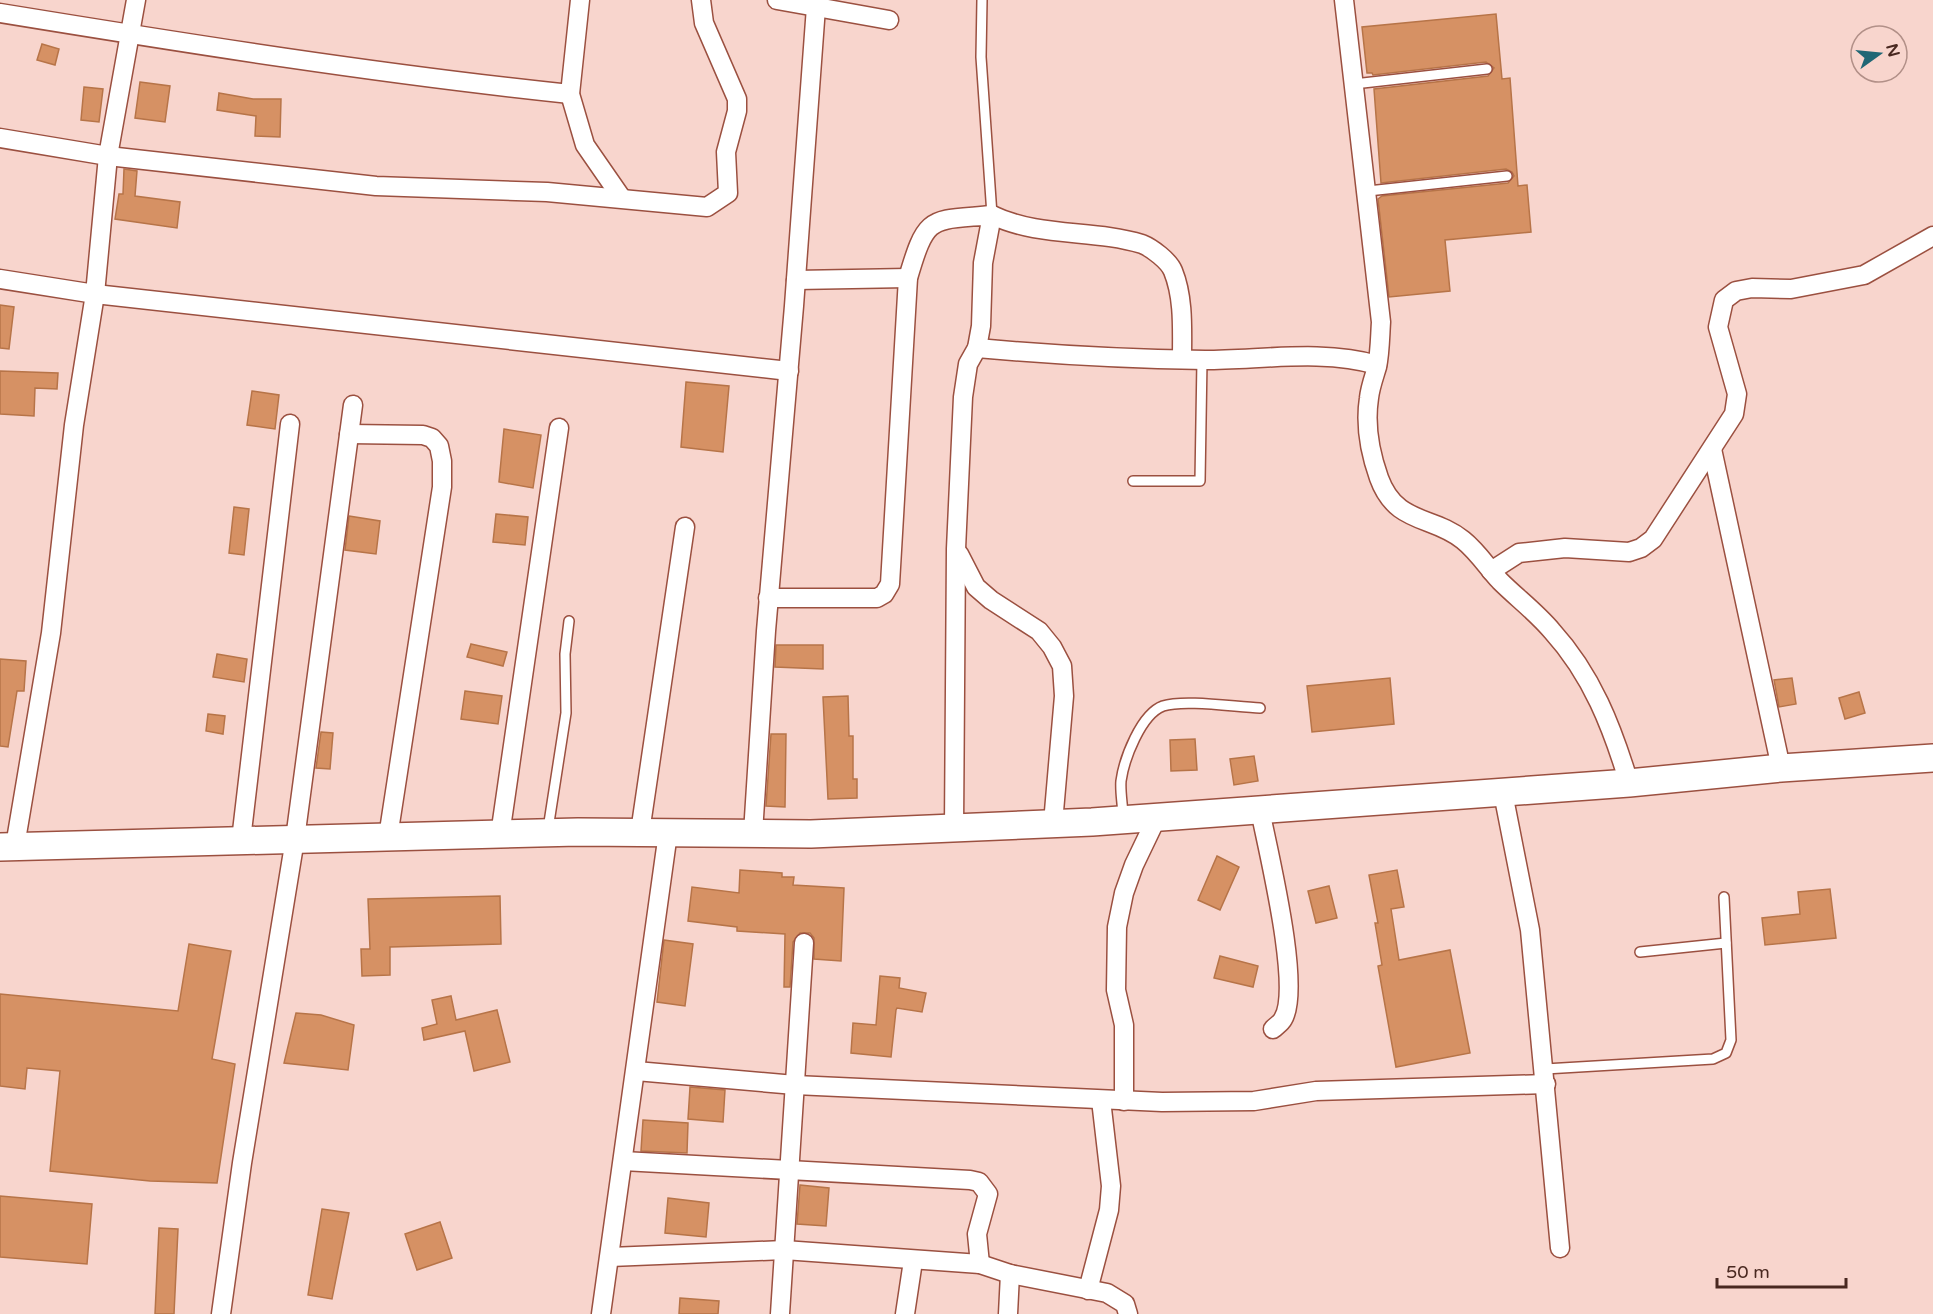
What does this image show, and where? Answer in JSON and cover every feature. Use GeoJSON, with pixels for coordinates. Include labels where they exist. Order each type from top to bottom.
{"type":"FeatureCollection","features":[{"type":"Feature","properties":{"kind":"main road"},"geometry":{"type":"LineString","coordinates":[[8,847],[547,833],[753,833],[954,828],[1124,820],[1503,793],[1781,768],[1933,758]]}},
{"type":"Feature","properties":{"kind":"street"},"geometry":{"type":"LineString","coordinates":[[8,847],[51,633],[74,426],[95,294],[108,156],[136,0]]}},
{"type":"Feature","properties":{"kind":"street"},"geometry":{"type":"LineString","coordinates":[[580,0],[570,94],[585,145],[621,197]]}},
{"type":"Feature","properties":{"kind":"street"},"geometry":{"type":"LineString","coordinates":[[0,138],[108,156],[376,186],[621,197],[707,207],[728,193],[726,152],[737,111],[737,99],[704,23],[701,0]]}},
{"type":"Feature","properties":{"kind":"street"},"geometry":{"type":"LineString","coordinates":[[777,0],[889,20]]}},
{"type":"Feature","properties":{"kind":"street"},"geometry":{"type":"LineString","coordinates":[[1344,0],[1368,191],[1381,322],[1377,365],[1369,396],[1368,429],[1379,480],[1389,499],[1410,517],[1437,526],[1463,540],[1491,571],[1554,632],[1590,682],[1615,735],[1629,783]]}},
{"type":"Feature","properties":{"kind":"street"},"geometry":{"type":"LineString","coordinates":[[753,833],[768,598],[789,371],[816,7]]}},
{"type":"Feature","properties":{"kind":"street"},"geometry":{"type":"LineString","coordinates":[[0,13],[428,80],[570,94]]}},
{"type":"Feature","properties":{"kind":"street"},"geometry":{"type":"LineString","coordinates":[[954,828],[956,549],[963,397],[968,364],[977,348],[983,263],[992,215]]}},
{"type":"Feature","properties":{"kind":"street"},"geometry":{"type":"LineString","coordinates":[[768,598],[878,598],[884,594],[890,584],[908,278],[915,255],[930,225],[938,220],[992,215],[1011,225],[1144,245],[1172,268],[1179,289],[1182,358]]}},
{"type":"Feature","properties":{"kind":"street"},"geometry":{"type":"LineString","coordinates":[[1491,571],[1519,553],[1564,549],[1629,552],[1641,548],[1653,539],[1734,414],[1737,394],[1718,327],[1724,300],[1736,291],[1752,288],[1791,289],[1864,275],[1933,236]]}},
{"type":"Feature","properties":{"kind":"street"},"geometry":{"type":"LineString","coordinates":[[796,280],[908,278]]}},
{"type":"Feature","properties":{"kind":"street"},"geometry":{"type":"LineString","coordinates":[[0,279],[95,294],[789,371]]}},
{"type":"Feature","properties":{"kind":"street"},"geometry":{"type":"LineString","coordinates":[[977,348],[1131,358],[1202,360],[1319,358],[1360,360],[1377,365]]}},
{"type":"Feature","properties":{"kind":"street"},"geometry":{"type":"LineString","coordinates":[[221,1314],[242,1162],[295,839],[353,405]]}},
{"type":"Feature","properties":{"kind":"street"},"geometry":{"type":"LineString","coordinates":[[242,840],[290,423]]}},
{"type":"Feature","properties":{"kind":"street"},"geometry":{"type":"LineString","coordinates":[[500,835],[559,428]]}},
{"type":"Feature","properties":{"kind":"street"},"geometry":{"type":"LineString","coordinates":[[349,434],[423,435],[432,438],[439,446],[442,461],[435,538],[388,837]]}},
{"type":"Feature","properties":{"kind":"street"},"geometry":{"type":"LineString","coordinates":[[1712,449],[1781,768]]}},
{"type":"Feature","properties":{"kind":"street"},"geometry":{"type":"LineString","coordinates":[[640,832],[685,527]]}},
{"type":"Feature","properties":{"kind":"street"},"geometry":{"type":"LineString","coordinates":[[956,549],[976,587],[991,600],[1039,631],[1052,646],[1062,666],[1064,696],[1053,823]]}},
{"type":"Feature","properties":{"kind":"street"},"geometry":{"type":"LineString","coordinates":[[1503,793],[1530,930],[1560,1248]]}},
{"type":"Feature","properties":{"kind":"street"},"geometry":{"type":"LineString","coordinates":[[1260,810],[1288,966],[1288,999],[1283,1019],[1273,1029]]}},
{"type":"Feature","properties":{"kind":"street"},"geometry":{"type":"LineString","coordinates":[[1124,1101],[1124,1025],[1116,990],[1117,927],[1134,865],[1157,817]]}},
{"type":"Feature","properties":{"kind":"street"},"geometry":{"type":"LineString","coordinates":[[601,1314],[668,833]]}},
{"type":"Feature","properties":{"kind":"street"},"geometry":{"type":"LineString","coordinates":[[780,1314],[804,943]]}},
{"type":"Feature","properties":{"kind":"street"},"geometry":{"type":"LineString","coordinates":[[636,1071],[795,1085],[1124,1101],[1254,1101],[1316,1091],[1545,1077]]}},
{"type":"Feature","properties":{"kind":"street"},"geometry":{"type":"LineString","coordinates":[[1088,1290],[1109,1210],[1111,1186],[1101,1100]]}},
{"type":"Feature","properties":{"kind":"street"},"geometry":{"type":"LineString","coordinates":[[624,1161],[979,1182],[988,1194],[977,1234],[980,1264]]}},
{"type":"Feature","properties":{"kind":"street"},"geometry":{"type":"LineString","coordinates":[[610,1257],[784,1250],[980,1264],[1010,1274],[1118,1298],[1125,1304],[1128,1314]]}},
{"type":"Feature","properties":{"kind":"street"},"geometry":{"type":"LineString","coordinates":[[905,1314],[913,1261]]}},
{"type":"Feature","properties":{"kind":"street"},"geometry":{"type":"LineString","coordinates":[[1008,1314],[1010,1274]]}},
{"type":"Feature","properties":{"kind":"lane"},"geometry":{"type":"LineString","coordinates":[[982,0],[981,68],[992,215]]}},
{"type":"Feature","properties":{"kind":"lane"},"geometry":{"type":"LineString","coordinates":[[1354,84],[1487,69]]}},
{"type":"Feature","properties":{"kind":"lane"},"geometry":{"type":"LineString","coordinates":[[1368,191],[1507,176]]}},
{"type":"Feature","properties":{"kind":"lane"},"geometry":{"type":"LineString","coordinates":[[1133,481],[1200,481],[1202,360]]}},
{"type":"Feature","properties":{"kind":"lane"},"geometry":{"type":"LineString","coordinates":[[547,833],[566,713],[565,654],[569,621]]}},
{"type":"Feature","properties":{"kind":"lane"},"geometry":{"type":"LineString","coordinates":[[1124,820],[1121,781],[1140,728],[1150,715],[1162,706],[1179,704],[1260,708]]}},
{"type":"Feature","properties":{"kind":"lane"},"geometry":{"type":"LineString","coordinates":[[1545,1077],[1713,1059],[1726,1053],[1731,1040],[1724,897]]}},
{"type":"Feature","properties":{"kind":"lane"},"geometry":{"type":"LineString","coordinates":[[1640,952],[1726,944]]}},
{"type":"Feature","properties":{"kind":"building"},"geometry":{"type":"Polygon","coordinates":[[[1496,14],[1502,79],[1510,78],[1518,186],[1527,185],[1531,232],[1445,240],[1450,291],[1389,297],[1378,199],[1382,196],[1508,183],[1514,176],[1506,169],[1381,183],[1374,89],[1488,76],[1494,68],[1486,62],[1373,75],[1367,73],[1362,27],[1496,14]]]}},
{"type":"Feature","properties":{"kind":"building"},"geometry":{"type":"Polygon","coordinates":[[[42,44],[59,49],[55,65],[37,60],[42,44]]]}},
{"type":"Feature","properties":{"kind":"building"},"geometry":{"type":"Polygon","coordinates":[[[140,82],[170,86],[165,122],[135,118],[140,82]]]}},
{"type":"Feature","properties":{"kind":"building"},"geometry":{"type":"Polygon","coordinates":[[[84,87],[103,89],[99,122],[81,120],[84,87]]]}},
{"type":"Feature","properties":{"kind":"building"},"geometry":{"type":"Polygon","coordinates":[[[219,93],[253,99],[281,99],[280,137],[255,136],[256,116],[217,110],[219,93]]]}},
{"type":"Feature","properties":{"kind":"building"},"geometry":{"type":"Polygon","coordinates":[[[124,169],[137,171],[135,196],[180,202],[177,228],[115,219],[119,194],[123,194],[124,169]]]}},
{"type":"Feature","properties":{"kind":"building"},"geometry":{"type":"Polygon","coordinates":[[[0,305],[14,307],[9,349],[0,348],[0,305]]]}},
{"type":"Feature","properties":{"kind":"building"},"geometry":{"type":"Polygon","coordinates":[[[0,371],[58,373],[57,389],[35,388],[34,416],[0,414],[0,371]]]}},
{"type":"Feature","properties":{"kind":"building"},"geometry":{"type":"Polygon","coordinates":[[[686,382],[729,386],[723,452],[681,447],[686,382]]]}},
{"type":"Feature","properties":{"kind":"building"},"geometry":{"type":"Polygon","coordinates":[[[252,391],[279,395],[275,429],[247,425],[252,391]]]}},
{"type":"Feature","properties":{"kind":"building"},"geometry":{"type":"Polygon","coordinates":[[[504,429],[541,435],[533,488],[499,482],[504,429]]]}},
{"type":"Feature","properties":{"kind":"building"},"geometry":{"type":"Polygon","coordinates":[[[234,507],[249,509],[244,555],[229,553],[234,507]]]}},
{"type":"Feature","properties":{"kind":"building"},"geometry":{"type":"Polygon","coordinates":[[[496,514],[528,517],[525,545],[493,542],[496,514]]]}},
{"type":"Feature","properties":{"kind":"building"},"geometry":{"type":"Polygon","coordinates":[[[349,516],[380,521],[376,554],[345,550],[349,516]]]}},
{"type":"Feature","properties":{"kind":"building"},"geometry":{"type":"Polygon","coordinates":[[[471,644],[507,652],[503,666],[467,657],[471,644]]]}},
{"type":"Feature","properties":{"kind":"building"},"geometry":{"type":"Polygon","coordinates":[[[776,645],[823,645],[823,669],[775,667],[776,645]]]}},
{"type":"Feature","properties":{"kind":"building"},"geometry":{"type":"Polygon","coordinates":[[[217,654],[247,659],[244,682],[213,677],[217,654]]]}},
{"type":"Feature","properties":{"kind":"building"},"geometry":{"type":"Polygon","coordinates":[[[0,659],[26,661],[24,691],[17,691],[8,747],[0,746],[0,659]]]}},
{"type":"Feature","properties":{"kind":"building"},"geometry":{"type":"Polygon","coordinates":[[[1390,678],[1394,724],[1312,732],[1307,686],[1390,678]]]}},
{"type":"Feature","properties":{"kind":"building"},"geometry":{"type":"Polygon","coordinates":[[[1792,678],[1796,704],[1779,707],[1774,680],[1792,678]]]}},
{"type":"Feature","properties":{"kind":"building"},"geometry":{"type":"Polygon","coordinates":[[[465,691],[502,696],[498,724],[461,719],[465,691]]]}},
{"type":"Feature","properties":{"kind":"building"},"geometry":{"type":"Polygon","coordinates":[[[1859,692],[1865,713],[1845,719],[1839,698],[1859,692]]]}},
{"type":"Feature","properties":{"kind":"building"},"geometry":{"type":"Polygon","coordinates":[[[848,696],[849,736],[853,736],[853,779],[857,779],[857,798],[828,799],[823,697],[848,696]]]}},
{"type":"Feature","properties":{"kind":"building"},"geometry":{"type":"Polygon","coordinates":[[[208,714],[225,716],[223,734],[206,731],[208,714]]]}},
{"type":"Feature","properties":{"kind":"building"},"geometry":{"type":"Polygon","coordinates":[[[321,732],[333,733],[330,769],[316,768],[321,732]]]}},
{"type":"Feature","properties":{"kind":"building"},"geometry":{"type":"Polygon","coordinates":[[[771,734],[786,734],[785,807],[766,806],[771,734]]]}},
{"type":"Feature","properties":{"kind":"building"},"geometry":{"type":"Polygon","coordinates":[[[1195,739],[1197,770],[1171,771],[1170,740],[1195,739]]]}},
{"type":"Feature","properties":{"kind":"building"},"geometry":{"type":"Polygon","coordinates":[[[1254,756],[1258,781],[1234,785],[1230,759],[1254,756]]]}},
{"type":"Feature","properties":{"kind":"building"},"geometry":{"type":"Polygon","coordinates":[[[1217,856],[1239,867],[1220,910],[1198,900],[1217,856]]]}},
{"type":"Feature","properties":{"kind":"building"},"geometry":{"type":"Polygon","coordinates":[[[740,870],[782,873],[782,877],[794,877],[793,885],[844,888],[841,961],[814,959],[814,938],[810,933],[800,933],[793,942],[790,987],[784,987],[785,934],[737,931],[737,927],[688,921],[692,887],[739,893],[740,870]]]}},
{"type":"Feature","properties":{"kind":"building"},"geometry":{"type":"Polygon","coordinates":[[[1397,870],[1404,907],[1391,909],[1399,960],[1450,950],[1470,1053],[1396,1067],[1378,966],[1382,965],[1375,923],[1378,923],[1369,875],[1397,870]]]}},
{"type":"Feature","properties":{"kind":"building"},"geometry":{"type":"Polygon","coordinates":[[[1329,886],[1337,918],[1316,923],[1308,891],[1329,886]]]}},
{"type":"Feature","properties":{"kind":"building"},"geometry":{"type":"Polygon","coordinates":[[[1830,889],[1836,938],[1765,945],[1762,918],[1800,914],[1798,892],[1830,889]]]}},
{"type":"Feature","properties":{"kind":"building"},"geometry":{"type":"Polygon","coordinates":[[[500,896],[501,944],[390,947],[390,975],[362,976],[361,949],[370,949],[368,899],[500,896]]]}},
{"type":"Feature","properties":{"kind":"building"},"geometry":{"type":"Polygon","coordinates":[[[664,940],[693,944],[685,1006],[657,1002],[664,940]]]}},
{"type":"Feature","properties":{"kind":"building"},"geometry":{"type":"Polygon","coordinates":[[[189,944],[231,951],[212,1059],[235,1064],[217,1183],[150,1181],[50,1171],[60,1071],[27,1068],[25,1089],[0,1086],[0,994],[178,1011],[189,944]]]}},
{"type":"Feature","properties":{"kind":"building"},"geometry":{"type":"Polygon","coordinates":[[[1220,956],[1258,966],[1253,987],[1214,978],[1220,956]]]}},
{"type":"Feature","properties":{"kind":"building"},"geometry":{"type":"Polygon","coordinates":[[[880,976],[900,978],[899,988],[926,993],[922,1012],[897,1008],[891,1057],[851,1053],[853,1023],[876,1025],[880,976]]]}},
{"type":"Feature","properties":{"kind":"building"},"geometry":{"type":"Polygon","coordinates":[[[451,996],[456,1020],[497,1010],[510,1062],[474,1071],[465,1031],[424,1040],[422,1028],[437,1024],[432,1000],[451,996]]]}},
{"type":"Feature","properties":{"kind":"building"},"geometry":{"type":"Polygon","coordinates":[[[296,1013],[321,1015],[354,1025],[348,1070],[284,1063],[296,1013]]]}},
{"type":"Feature","properties":{"kind":"building"},"geometry":{"type":"Polygon","coordinates":[[[690,1087],[725,1090],[723,1122],[688,1119],[690,1087]]]}},
{"type":"Feature","properties":{"kind":"building"},"geometry":{"type":"Polygon","coordinates":[[[643,1120],[688,1123],[687,1153],[641,1151],[643,1120]]]}},
{"type":"Feature","properties":{"kind":"building"},"geometry":{"type":"Polygon","coordinates":[[[800,1185],[829,1188],[826,1226],[797,1224],[800,1185]]]}},
{"type":"Feature","properties":{"kind":"building"},"geometry":{"type":"Polygon","coordinates":[[[0,1196],[92,1204],[87,1264],[0,1257],[0,1196]]]}},
{"type":"Feature","properties":{"kind":"building"},"geometry":{"type":"Polygon","coordinates":[[[668,1198],[709,1203],[706,1237],[665,1233],[668,1198]]]}},
{"type":"Feature","properties":{"kind":"building"},"geometry":{"type":"Polygon","coordinates":[[[322,1209],[349,1213],[332,1299],[308,1295],[322,1209]]]}},
{"type":"Feature","properties":{"kind":"building"},"geometry":{"type":"Polygon","coordinates":[[[440,1222],[452,1258],[417,1270],[405,1234],[440,1222]]]}},
{"type":"Feature","properties":{"kind":"building"},"geometry":{"type":"Polygon","coordinates":[[[159,1228],[178,1229],[174,1314],[155,1314],[159,1228]]]}},
{"type":"Feature","properties":{"kind":"building"},"geometry":{"type":"Polygon","coordinates":[[[680,1298],[719,1301],[718,1314],[679,1314],[680,1298]]]}}]}
